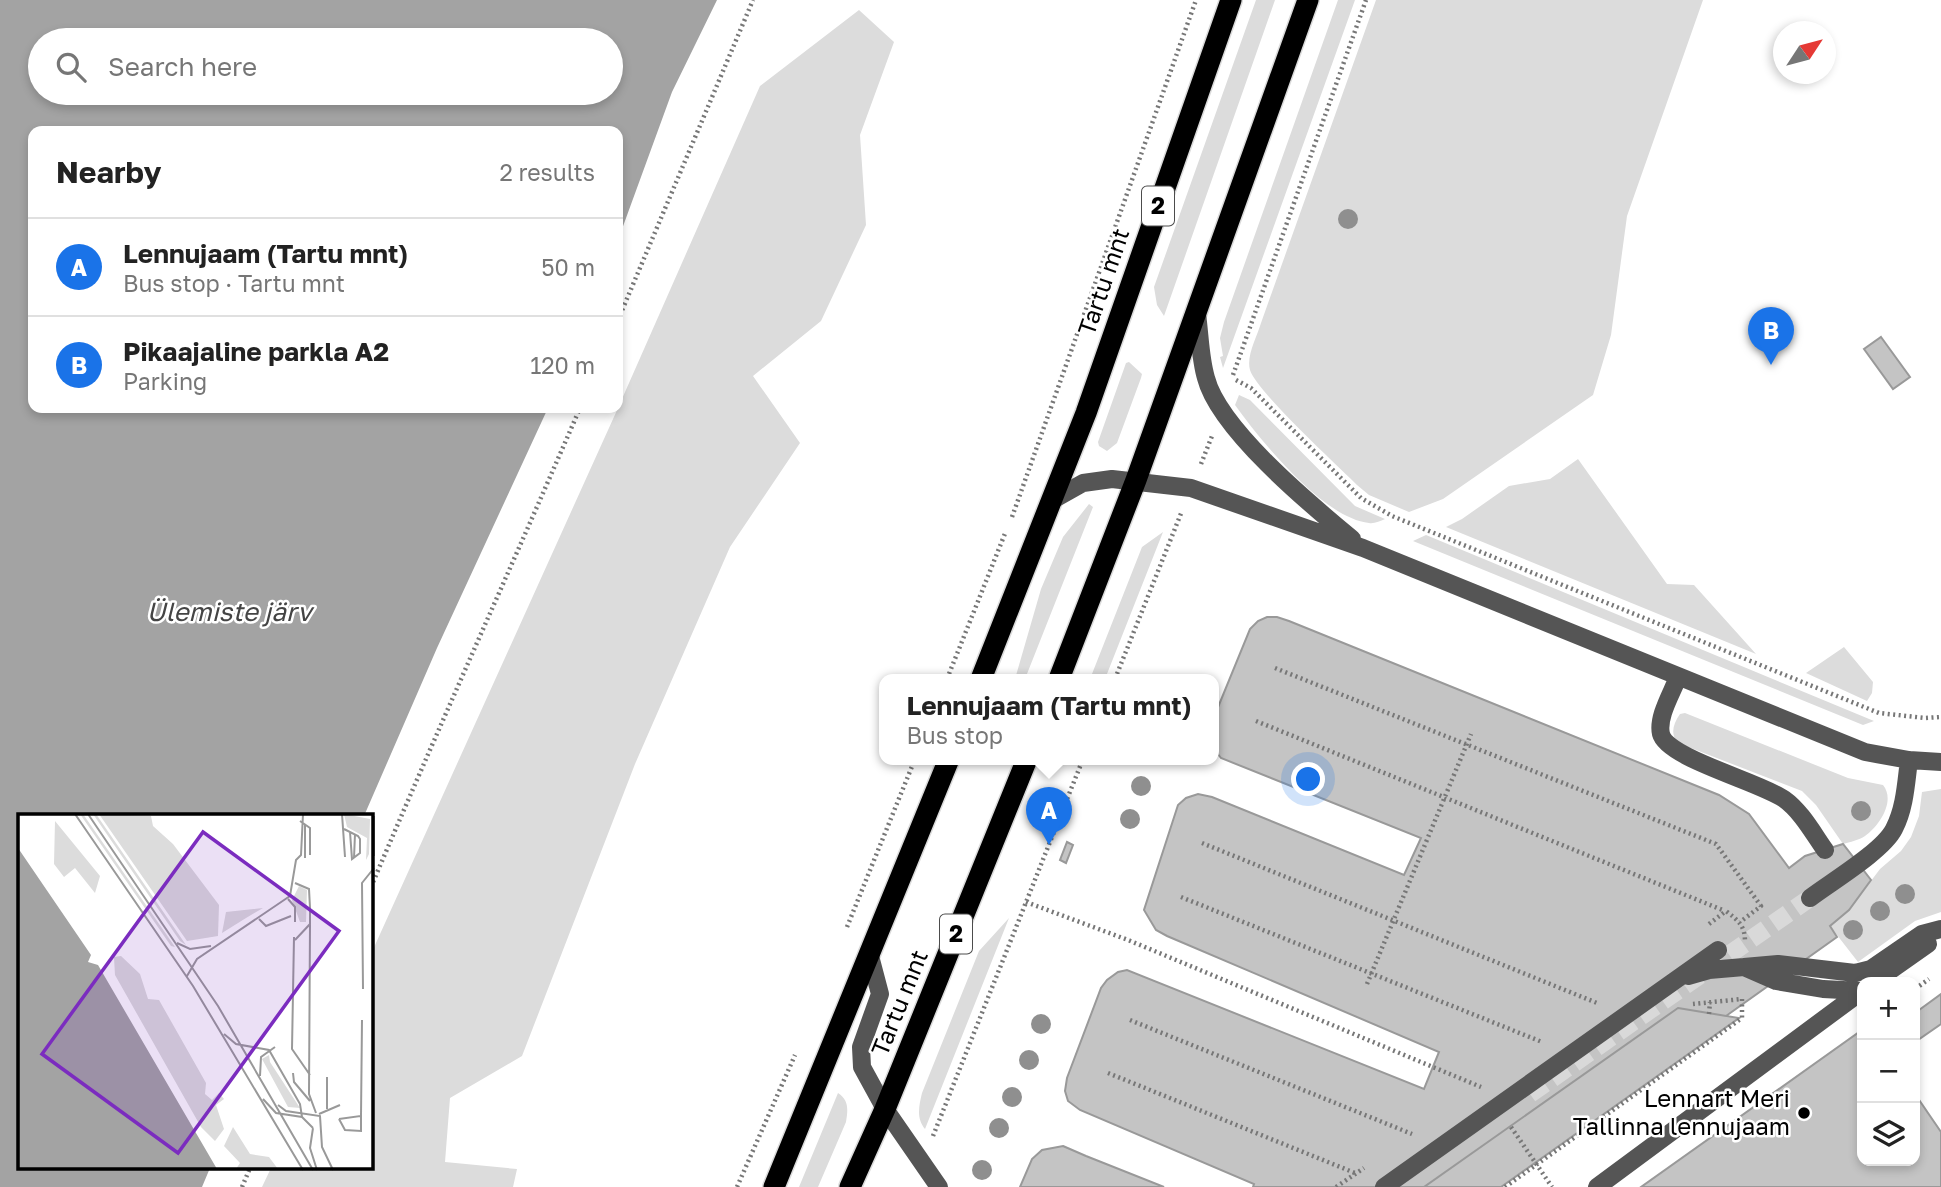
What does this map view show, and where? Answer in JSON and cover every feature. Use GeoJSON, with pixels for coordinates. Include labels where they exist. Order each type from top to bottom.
{"type":"FeatureCollection","features":[{"type":"Feature","properties":{"kind":"highway","name":"Tartu mnt"},"geometry":{"type":"LineString","coordinates":[[983,674],[1086,413],[1231,0]]}},
{"type":"Feature","properties":{"kind":"highway"},"geometry":{"type":"LineString","coordinates":[[1061,674],[1197,314],[1308,0]]}},
{"type":"Feature","properties":{"kind":"highway","name":"Tartu mnt"},"geometry":{"type":"LineString","coordinates":[[774,1187],[947,765]]}},
{"type":"Feature","properties":{"kind":"highway","name":"Tartu mnt"},"geometry":{"type":"LineString","coordinates":[[850,1187],[885,1110],[1025,765]]}},
{"type":"Feature","properties":{"kind":"street"},"geometry":{"type":"LineString","coordinates":[[1197,314],[1206,379],[1221,409],[1245,440],[1300,497],[1363,548]]}},
{"type":"Feature","properties":{"kind":"street"},"geometry":{"type":"LineString","coordinates":[[1051,501],[1083,483],[1112,479],[1191,488],[1363,548],[1865,752],[1909,760],[1941,762]]}},
{"type":"Feature","properties":{"kind":"street"},"geometry":{"type":"LineString","coordinates":[[1678,677],[1661,724],[1661,736],[1668,746],[1681,754],[1758,785],[1785,800],[1800,815],[1825,850]]}},
{"type":"Feature","properties":{"kind":"street"},"geometry":{"type":"LineString","coordinates":[[1810,898],[1882,845],[1893,832],[1905,796],[1909,760]]}},
{"type":"Feature","properties":{"kind":"street"},"geometry":{"type":"LineString","coordinates":[[1676,980],[1709,970],[1778,964],[1855,973],[1871,969],[1922,934],[1941,929]]}},
{"type":"Feature","properties":{"kind":"street"},"geometry":{"type":"LineString","coordinates":[[1881,977],[1941,935]]}},
{"type":"Feature","properties":{"kind":"street"},"geometry":{"type":"LineString","coordinates":[[1384,1187],[1718,950]]}},
{"type":"Feature","properties":{"kind":"street"},"geometry":{"type":"LineString","coordinates":[[870,956],[880,994],[861,1047],[862,1067],[885,1110],[939,1187]]}},
{"type":"Feature","properties":{"kind":"street"},"geometry":{"type":"LineString","coordinates":[[1744,967],[1776,981],[1823,989],[1857,990]]}},
{"type":"Feature","properties":{"kind":"street"},"geometry":{"type":"LineString","coordinates":[[1597,1187],[1857,994]]}},
{"type":"Feature","properties":{"kind":"path"},"geometry":{"type":"LineString","coordinates":[[623,308],[752,0]]}},
{"type":"Feature","properties":{"kind":"path"},"geometry":{"type":"LineString","coordinates":[[1012,518],[1196,0]]}},
{"type":"Feature","properties":{"kind":"path"},"geometry":{"type":"LineString","coordinates":[[1366,0],[1232,378],[1251,388],[1360,498],[1392,516],[1879,713],[1941,717]]}},
{"type":"Feature","properties":{"kind":"path"},"geometry":{"type":"LineString","coordinates":[[373,882],[578,413]]}},
{"type":"Feature","properties":{"kind":"path"},"geometry":{"type":"LineString","coordinates":[[1198,472],[1211,439]]}},
{"type":"Feature","properties":{"kind":"path"},"geometry":{"type":"LineString","coordinates":[[1117,674],[1175,527]]}},
{"type":"Feature","properties":{"kind":"path"},"geometry":{"type":"LineString","coordinates":[[949,674],[1007,530]]}},
{"type":"Feature","properties":{"kind":"path"},"geometry":{"type":"LineString","coordinates":[[1275,668],[1716,844],[1761,906],[1740,922]]}},
{"type":"Feature","properties":{"kind":"path"},"geometry":{"type":"LineString","coordinates":[[1256,721],[1726,911]]}},
{"type":"Feature","properties":{"kind":"path"},"geometry":{"type":"LineString","coordinates":[[1367,984],[1471,734]]}},
{"type":"Feature","properties":{"kind":"path"},"geometry":{"type":"LineString","coordinates":[[844,936],[913,765]]}},
{"type":"Feature","properties":{"kind":"path"},"geometry":{"type":"LineString","coordinates":[[930,1144],[1081,765]]}},
{"type":"Feature","properties":{"kind":"path"},"geometry":{"type":"LineString","coordinates":[[1202,843],[1597,1003]]}},
{"type":"Feature","properties":{"kind":"path"},"geometry":{"type":"LineString","coordinates":[[1181,897],[1542,1042]]}},
{"type":"Feature","properties":{"kind":"path"},"geometry":{"type":"LineString","coordinates":[[1026,902],[1128,940],[1396,1051]]}},
{"type":"Feature","properties":{"kind":"path"},"geometry":{"type":"LineString","coordinates":[[1505,1187],[1742,1018],[1742,999],[1710,1003],[1709,1014]]}},
{"type":"Feature","properties":{"kind":"path"},"geometry":{"type":"LineString","coordinates":[[1130,1020],[1412,1134]]}},
{"type":"Feature","properties":{"kind":"path"},"geometry":{"type":"LineString","coordinates":[[737,1187],[798,1049]]}},
{"type":"Feature","properties":{"kind":"path"},"geometry":{"type":"LineString","coordinates":[[1108,1073],[1356,1174]]}},
{"type":"Feature","properties":{"kind":"path"},"geometry":{"type":"LineString","coordinates":[[242,1187],[249,1170]]}},
{"type":"Feature","properties":{"kind":"shaded area"},"geometry":{"type":"Polygon","coordinates":[[[1256,0],[1275,0],[1164,316],[1157,305],[1154,287],[1256,0]]]}},
{"type":"Feature","properties":{"kind":"shaded area"},"geometry":{"type":"Polygon","coordinates":[[[1338,0],[1355,0],[1223,368],[1220,338],[1224,322],[1338,0]]]}},
{"type":"Feature","properties":{"kind":"shaded area"},"geometry":{"type":"Polygon","coordinates":[[[1376,0],[1703,0],[1627,216],[1611,335],[1593,395],[1443,499],[1409,512],[1369,495],[1357,485],[1267,394],[1249,365],[1252,347],[1376,0]]]}},
{"type":"Feature","properties":{"kind":"shaded area"},"geometry":{"type":"Polygon","coordinates":[[[859,10],[894,42],[860,135],[866,225],[821,321],[753,376],[800,443],[730,547],[635,764],[522,1056],[450,1098],[445,1162],[517,1169],[513,1187],[262,1187],[270,1170],[373,1170],[373,950],[616,413],[623,413],[623,397],[760,86],[859,10]]]}},
{"type":"Feature","properties":{"kind":"shaded area"},"geometry":{"type":"Polygon","coordinates":[[[1129,362],[1142,374],[1117,443],[1107,451],[1099,446],[1098,442],[1126,363],[1129,362]]]}},
{"type":"Feature","properties":{"kind":"shaded area"},"geometry":{"type":"Polygon","coordinates":[[[1239,395],[1250,400],[1355,506],[1385,519],[1371,523],[1351,518],[1313,493],[1294,476],[1246,420],[1235,405],[1239,395]]]}},
{"type":"Feature","properties":{"kind":"shaded area"},"geometry":{"type":"Polygon","coordinates":[[[1578,459],[1667,584],[1694,585],[1756,654],[1446,527],[1509,486],[1550,479],[1578,459]]]}},
{"type":"Feature","properties":{"kind":"shaded area"},"geometry":{"type":"Polygon","coordinates":[[[1089,504],[1093,507],[1027,674],[1016,674],[1041,589],[1063,537],[1089,504]]]}},
{"type":"Feature","properties":{"kind":"shaded area"},"geometry":{"type":"Polygon","coordinates":[[[1163,532],[1107,674],[1092,674],[1142,547],[1163,532]]]}},
{"type":"Feature","properties":{"kind":"shaded area"},"geometry":{"type":"Polygon","coordinates":[[[1426,535],[1874,721],[1863,725],[1413,541],[1426,535]]]}},
{"type":"Feature","properties":{"kind":"shaded area"},"geometry":{"type":"Polygon","coordinates":[[[1844,647],[1873,682],[1872,693],[1867,701],[1806,673],[1844,647]]]}},
{"type":"Feature","properties":{"kind":"shaded area"},"geometry":{"type":"Polygon","coordinates":[[[1685,713],[1848,778],[1883,785],[1888,798],[1884,813],[1876,826],[1865,836],[1843,844],[1816,805],[1802,791],[1678,743],[1673,733],[1674,725],[1680,714],[1685,713]]]}},
{"type":"Feature","properties":{"kind":"shaded area"},"geometry":{"type":"Polygon","coordinates":[[[1941,789],[1941,912],[1915,921],[1858,962],[1830,926],[1849,910],[1880,869],[1901,851],[1911,837],[1919,816],[1922,792],[1941,789]]]}},
{"type":"Feature","properties":{"kind":"shaded area"},"geometry":{"type":"Polygon","coordinates":[[[1009,918],[925,1129],[919,1116],[922,1093],[979,951],[1009,918]]]}},
{"type":"Feature","properties":{"kind":"shaded area"},"geometry":{"type":"Polygon","coordinates":[[[838,1093],[847,1106],[846,1122],[818,1187],[799,1187],[838,1093]]]}},
{"type":"Feature","properties":{"kind":"water","name":"Ülemiste järv"},"geometry":{"type":"Polygon","coordinates":[[[0,0],[717,0],[672,92],[623,226],[623,126],[28,126],[28,413],[546,413],[437,648],[365,814],[18,814],[18,1170],[209,1170],[202,1187],[0,1187],[0,0]]]}},
{"type":"Feature","properties":{"kind":"building"},"geometry":{"type":"Polygon","coordinates":[[[1881,337],[1910,377],[1893,389],[1864,349],[1881,337]]]}},
{"type":"Feature","properties":{"kind":"building"},"geometry":{"type":"Polygon","coordinates":[[[1277,617],[1289,621],[1719,795],[1749,814],[1789,868],[1805,856],[1843,844],[1871,880],[1849,910],[1830,926],[1837,937],[1726,1016],[1678,1008],[1424,1187],[1253,1187],[1254,1184],[1080,1110],[1068,1101],[1065,1091],[1067,1078],[1101,988],[1118,972],[1127,970],[1424,1089],[1439,1052],[1167,936],[1156,930],[1144,910],[1178,805],[1186,798],[1198,794],[1212,797],[1404,875],[1421,838],[1219,755],[1219,705],[1250,629],[1258,621],[1277,617]]]}},
{"type":"Feature","properties":{"kind":"building"},"geometry":{"type":"Polygon","coordinates":[[[1067,842],[1073,845],[1066,863],[1060,860],[1067,842]]]}},
{"type":"Feature","properties":{"kind":"building"},"geometry":{"type":"Polygon","coordinates":[[[1941,994],[1941,1024],[1920,1039],[1920,1009],[1941,994]]]}},
{"type":"Feature","properties":{"kind":"building"},"geometry":{"type":"Polygon","coordinates":[[[1678,1008],[1739,1018],[1501,1187],[1424,1187],[1678,1008]]]}},
{"type":"Feature","properties":{"kind":"building","name":"Lennart Meri Tallinna lennujaam"},"geometry":{"type":"Polygon","coordinates":[[[1857,1034],[1857,1166],[1920,1166],[1920,1101],[1941,1132],[1941,1187],[1641,1187],[1857,1034]]]}},
{"type":"Feature","properties":{"kind":"building"},"geometry":{"type":"Polygon","coordinates":[[[1063,1146],[1164,1187],[1020,1187],[1032,1159],[1042,1150],[1063,1146]]]}},
{"type":"Feature","properties":{"kind":"tunnel"},"geometry":{"type":"LineString","coordinates":[[1530,1094],[1810,898]]}},
{"type":"Feature","properties":{"kind":"place","name":"Pikaajaline parkla A2"},"geometry":{"type":"Point","coordinates":[1771,365]}},
{"type":"Feature","properties":{"kind":"place","name":"Lennujaam (Tartu mnt)"},"geometry":{"type":"Point","coordinates":[1049,845]}},
{"type":"Feature","properties":{"kind":"place","name":"Lennart Meri Tallinna lennujaam"},"geometry":{"type":"Point","coordinates":[1804,1113]}}]}
